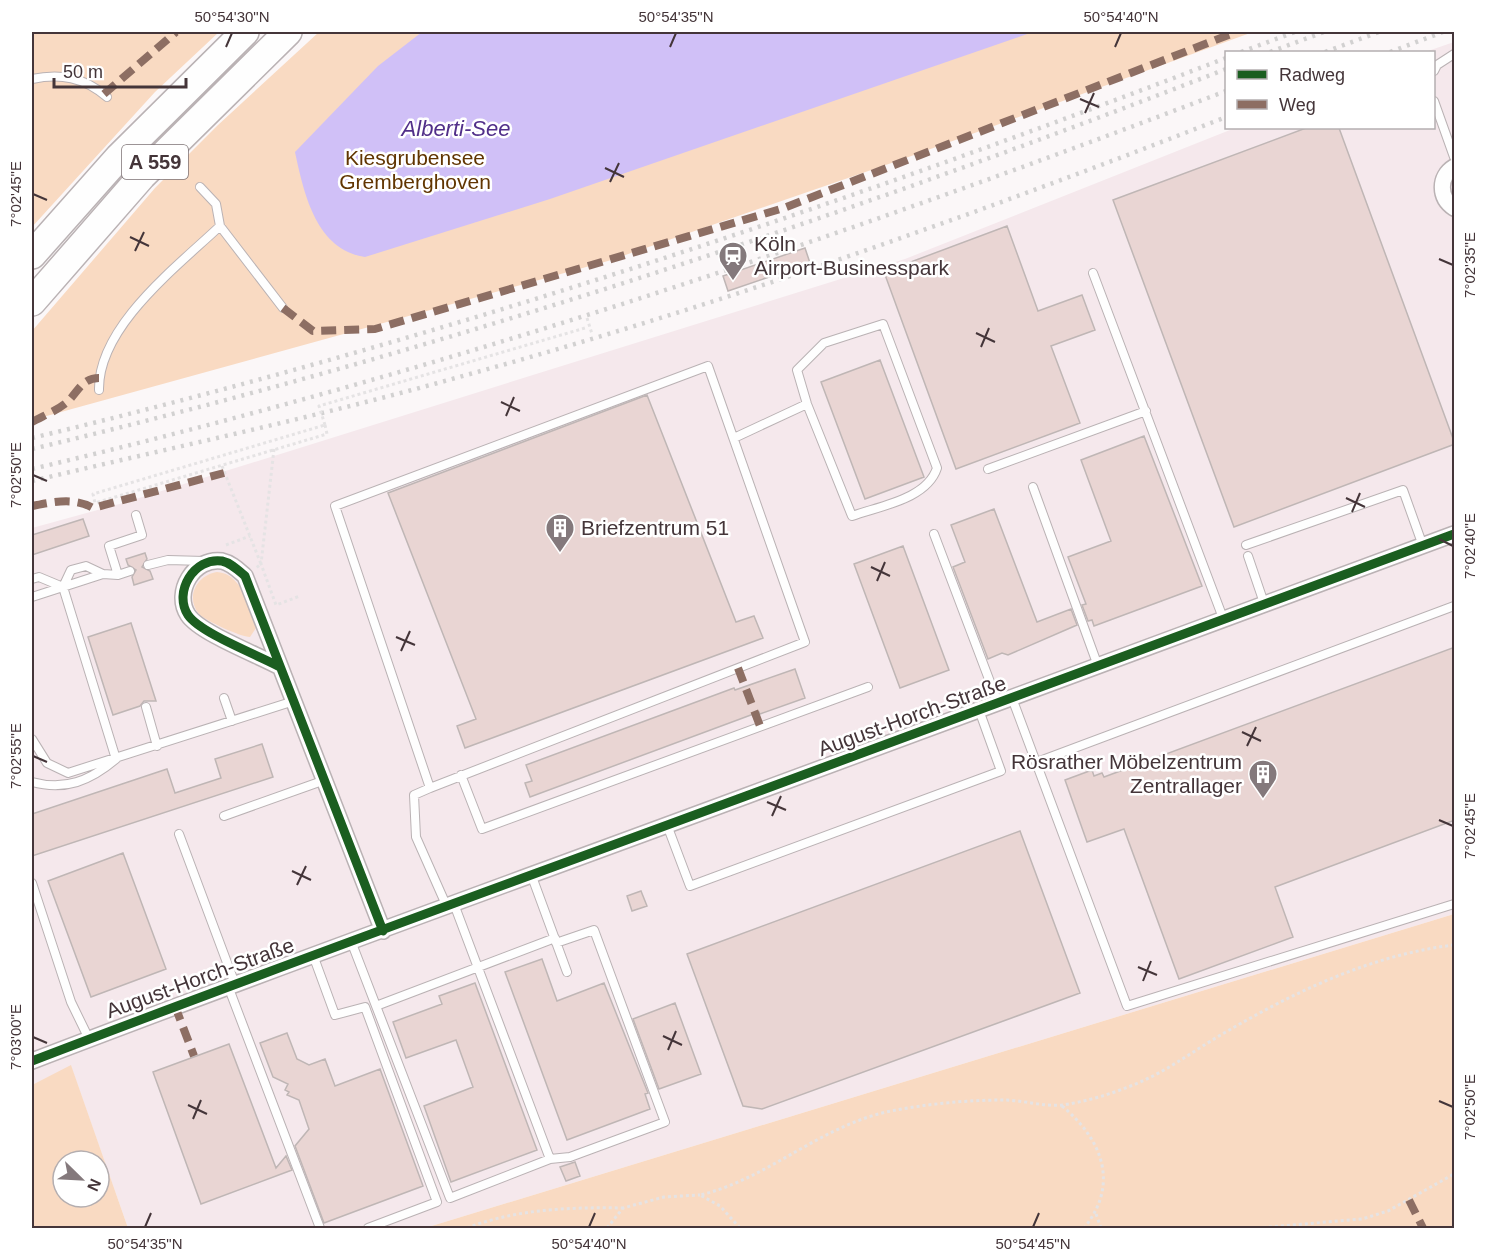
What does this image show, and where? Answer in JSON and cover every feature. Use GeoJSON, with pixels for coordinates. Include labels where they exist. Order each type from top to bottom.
{"type":"FeatureCollection","features":[{"type":"Feature","properties":{"kind":"highway","name":"A 559"},"geometry":{"type":"LineString","coordinates":[[32,255],[127,149],[244,32]]}},
{"type":"Feature","properties":{"kind":"highway","name":"A 559"},"geometry":{"type":"LineString","coordinates":[[32,302],[141,176],[288,32]]}},
{"type":"Feature","properties":{"kind":"street"},"geometry":{"type":"LineString","coordinates":[[1455,167],[1445,176],[1443,184],[1446,200],[1455,208]]}},
{"type":"Feature","properties":{"kind":"street","name":"August-Horch-Straße"},"geometry":{"type":"LineString","coordinates":[[32,1061],[231,985],[1455,534]]}},
{"type":"Feature","properties":{"kind":"street"},"geometry":{"type":"LineString","coordinates":[[280,667],[200,627],[188,614],[183,598],[185,584],[196,569],[209,562],[222,561],[245,576],[382,931]]}},
{"type":"Feature","properties":{"kind":"lane"},"geometry":{"type":"LineString","coordinates":[[1435,69],[1437,65],[1455,54]]}},
{"type":"Feature","properties":{"kind":"lane"},"geometry":{"type":"LineString","coordinates":[[32,79],[50,75],[75,77],[107,97]]}},
{"type":"Feature","properties":{"kind":"lane"},"geometry":{"type":"LineString","coordinates":[[1435,104],[1455,157]]}},
{"type":"Feature","properties":{"kind":"lane"},"geometry":{"type":"LineString","coordinates":[[200,188],[216,204],[220,226],[284,308]]}},
{"type":"Feature","properties":{"kind":"lane"},"geometry":{"type":"LineString","coordinates":[[99,390],[99,378],[124,322],[147,296],[220,226]]}},
{"type":"Feature","properties":{"kind":"lane"},"geometry":{"type":"LineString","coordinates":[[1093,273],[1223,618]]}},
{"type":"Feature","properties":{"kind":"lane"},"geometry":{"type":"LineString","coordinates":[[883,324],[937,468],[933,480],[923,490],[852,516],[807,404],[797,370],[824,343],[883,324]]}},
{"type":"Feature","properties":{"kind":"lane"},"geometry":{"type":"LineString","coordinates":[[430,788],[335,506],[708,366],[805,642],[414,795],[416,837],[450,905],[477,967],[550,1159]]}},
{"type":"Feature","properties":{"kind":"lane"},"geometry":{"type":"LineString","coordinates":[[734,438],[807,404]]}},
{"type":"Feature","properties":{"kind":"lane"},"geometry":{"type":"LineString","coordinates":[[988,469],[1146,411]]}},
{"type":"Feature","properties":{"kind":"lane"},"geometry":{"type":"LineString","coordinates":[[1033,487],[1098,666]]}},
{"type":"Feature","properties":{"kind":"lane"},"geometry":{"type":"LineString","coordinates":[[1245,545],[1403,490],[1423,546]]}},
{"type":"Feature","properties":{"kind":"lane"},"geometry":{"type":"LineString","coordinates":[[118,575],[109,546],[142,535],[136,515]]}},
{"type":"Feature","properties":{"kind":"lane"},"geometry":{"type":"LineString","coordinates":[[934,534],[1005,701],[1037,762],[1127,1006],[1455,904]]}},
{"type":"Feature","properties":{"kind":"lane"},"geometry":{"type":"LineString","coordinates":[[1248,556],[1264,603]]}},
{"type":"Feature","properties":{"kind":"lane"},"geometry":{"type":"LineString","coordinates":[[148,565],[168,560],[209,562]]}},
{"type":"Feature","properties":{"kind":"lane"},"geometry":{"type":"LineString","coordinates":[[116,759],[63,587],[72,570],[86,566],[104,574],[118,575],[130,571]]}},
{"type":"Feature","properties":{"kind":"lane"},"geometry":{"type":"LineString","coordinates":[[32,597],[104,574]]}},
{"type":"Feature","properties":{"kind":"lane"},"geometry":{"type":"LineString","coordinates":[[32,579],[39,577],[63,587]]}},
{"type":"Feature","properties":{"kind":"lane"},"geometry":{"type":"LineString","coordinates":[[1037,762],[1455,606]]}},
{"type":"Feature","properties":{"kind":"lane"},"geometry":{"type":"LineString","coordinates":[[461,775],[482,829],[868,687]]}},
{"type":"Feature","properties":{"kind":"lane"},"geometry":{"type":"LineString","coordinates":[[224,698],[232,722]]}},
{"type":"Feature","properties":{"kind":"lane"},"geometry":{"type":"LineString","coordinates":[[32,739],[47,763],[68,773],[294,701]]}},
{"type":"Feature","properties":{"kind":"lane"},"geometry":{"type":"LineString","coordinates":[[146,707],[157,746]]}},
{"type":"Feature","properties":{"kind":"lane"},"geometry":{"type":"LineString","coordinates":[[667,825],[690,886],[1001,771],[979,710]]}},
{"type":"Feature","properties":{"kind":"lane"},"geometry":{"type":"LineString","coordinates":[[32,782],[48,786],[70,785],[96,775],[116,759]]}},
{"type":"Feature","properties":{"kind":"lane"},"geometry":{"type":"LineString","coordinates":[[224,816],[325,780]]}},
{"type":"Feature","properties":{"kind":"lane"},"geometry":{"type":"LineString","coordinates":[[180,834],[231,985],[320,1228]]}},
{"type":"Feature","properties":{"kind":"lane"},"geometry":{"type":"LineString","coordinates":[[531,874],[567,972]]}},
{"type":"Feature","properties":{"kind":"lane"},"geometry":{"type":"LineString","coordinates":[[32,883],[70,1002],[89,1039]]}},
{"type":"Feature","properties":{"kind":"lane"},"geometry":{"type":"LineString","coordinates":[[368,1228],[550,1159],[570,1158],[665,1122],[594,930],[477,967],[376,1006]]}},
{"type":"Feature","properties":{"kind":"lane"},"geometry":{"type":"LineString","coordinates":[[351,941],[450,1198]]}},
{"type":"Feature","properties":{"kind":"lane"},"geometry":{"type":"LineString","coordinates":[[314,955],[335,1015],[365,1008],[437,1202]]}},
{"type":"Feature","properties":{"kind":"path"},"geometry":{"type":"LineString","coordinates":[[586,318],[587,327],[592,334]]}},
{"type":"Feature","properties":{"kind":"path"},"geometry":{"type":"LineString","coordinates":[[323,426],[93,494],[95,503],[327,434],[319,406],[587,327]]}},
{"type":"Feature","properties":{"kind":"path"},"geometry":{"type":"LineString","coordinates":[[245,576],[261,564],[274,449]]}},
{"type":"Feature","properties":{"kind":"path"},"geometry":{"type":"LineString","coordinates":[[222,466],[276,605],[300,596]]}},
{"type":"Feature","properties":{"kind":"path"},"geometry":{"type":"LineString","coordinates":[[467,1228],[490,1219],[525,1213],[585,1207],[623,1208],[664,1197],[700,1195],[724,1189],[835,1130],[889,1112],[943,1104],[1005,1100],[1061,1105],[1128,1087],[1168,1069],[1220,1036],[1298,992],[1363,966],[1455,945]]}},
{"type":"Feature","properties":{"kind":"path"},"geometry":{"type":"LineString","coordinates":[[1061,1105],[1081,1122],[1102,1160],[1103,1188],[1095,1214],[1084,1228]]}},
{"type":"Feature","properties":{"kind":"path"},"geometry":{"type":"LineString","coordinates":[[1257,1228],[1362,1219],[1388,1211],[1455,1174]]}},
{"type":"Feature","properties":{"kind":"path"},"geometry":{"type":"LineString","coordinates":[[700,1195],[720,1206],[740,1228]]}},
{"type":"Feature","properties":{"kind":"path"},"geometry":{"type":"LineString","coordinates":[[607,1228],[623,1208]]}},
{"type":"Feature","properties":{"kind":"path"},"geometry":{"type":"LineString","coordinates":[[1095,1214],[1101,1228]]}},
{"type":"Feature","properties":{"kind":"shaded area"},"geometry":{"type":"Polygon","coordinates":[[[1454,42],[1454,914],[425,1228],[128,1228],[111,1180],[111,1149],[100,1149],[71,1066],[32,1085],[32,528],[123,503],[905,259],[1232,129],[1435,129],[1435,51],[1428,51],[1454,42]]]}},
{"type":"Feature","properties":{"kind":"green space"},"geometry":{"type":"Polygon","coordinates":[[[32,32],[219,32],[155,92],[32,227],[32,32]]]}},
{"type":"Feature","properties":{"kind":"green space","name":"Kiesgrubensee Gremberghoven"},"geometry":{"type":"Polygon","coordinates":[[[319,32],[1253,32],[903,159],[608,261],[32,420],[32,331],[155,188],[218,125],[319,32]]]}},
{"type":"Feature","properties":{"kind":"green space"},"geometry":{"type":"Polygon","coordinates":[[[217,572],[226,574],[239,585],[256,628],[250,637],[232,632],[209,621],[199,614],[195,607],[193,594],[195,588],[204,577],[217,572]]]}},
{"type":"Feature","properties":{"kind":"green space"},"geometry":{"type":"Polygon","coordinates":[[[1454,914],[1454,1228],[425,1228],[1454,914]]]}},
{"type":"Feature","properties":{"kind":"green space"},"geometry":{"type":"Polygon","coordinates":[[[71,1065],[100,1149],[51,1149],[51,1209],[111,1209],[111,1179],[128,1228],[32,1228],[32,1085],[71,1065]]]}},
{"type":"Feature","properties":{"kind":"water","name":"Alberti-See"},"geometry":{"type":"Polygon","coordinates":[[[422,32],[1033,32],[550,199],[365,257],[348,252],[335,244],[315,218],[308,202],[295,152],[378,66],[422,32]]]}},
{"type":"Feature","properties":{"kind":"building"},"geometry":{"type":"Polygon","coordinates":[[[1303,129],[1339,129],[1455,444],[1234,527],[1113,200],[1303,129]]]}},
{"type":"Feature","properties":{"kind":"building"},"geometry":{"type":"Polygon","coordinates":[[[1007,226],[1038,311],[1082,295],[1095,330],[1051,346],[1080,423],[956,469],[884,272],[1007,226]]]}},
{"type":"Feature","properties":{"kind":"building"},"geometry":{"type":"Polygon","coordinates":[[[805,248],[810,263],[728,291],[723,276],[805,248]]]}},
{"type":"Feature","properties":{"kind":"building"},"geometry":{"type":"Polygon","coordinates":[[[880,360],[924,477],[865,499],[821,382],[880,360]]]}},
{"type":"Feature","properties":{"kind":"building","name":"Briefzentrum 51"},"geometry":{"type":"Polygon","coordinates":[[[647,395],[736,622],[754,616],[763,638],[465,748],[457,726],[476,719],[388,493],[647,395]]]}},
{"type":"Feature","properties":{"kind":"building"},"geometry":{"type":"Polygon","coordinates":[[[1144,436],[1202,586],[1094,626],[1092,620],[1088,621],[1082,605],[1086,604],[1068,557],[1111,541],[1081,460],[1144,436]]]}},
{"type":"Feature","properties":{"kind":"building"},"geometry":{"type":"Polygon","coordinates":[[[994,509],[1037,622],[1071,609],[1077,625],[1008,655],[1002,653],[988,659],[953,567],[965,562],[951,525],[994,509]]]}},
{"type":"Feature","properties":{"kind":"building"},"geometry":{"type":"Polygon","coordinates":[[[83,519],[89,536],[32,555],[32,535],[83,519]]]}},
{"type":"Feature","properties":{"kind":"building"},"geometry":{"type":"Polygon","coordinates":[[[903,546],[949,670],[900,688],[854,564],[903,546]]]}},
{"type":"Feature","properties":{"kind":"building"},"geometry":{"type":"Polygon","coordinates":[[[145,553],[147,559],[142,567],[150,571],[153,579],[134,585],[132,577],[136,570],[128,565],[126,559],[145,553]]]}},
{"type":"Feature","properties":{"kind":"building"},"geometry":{"type":"Polygon","coordinates":[[[131,623],[156,701],[144,701],[140,706],[113,715],[88,637],[131,623]]]}},
{"type":"Feature","properties":{"kind":"building","name":"Rösrather Möbelzentrum Zentrallager"},"geometry":{"type":"Polygon","coordinates":[[[1455,647],[1455,820],[1275,887],[1293,937],[1179,979],[1124,829],[1087,842],[1065,780],[1092,770],[1094,776],[1102,773],[1104,777],[1455,647]]]}},
{"type":"Feature","properties":{"kind":"building"},"geometry":{"type":"Polygon","coordinates":[[[795,669],[805,698],[760,714],[759,712],[530,797],[525,783],[532,781],[526,765],[734,688],[735,690],[795,669]]]}},
{"type":"Feature","properties":{"kind":"building"},"geometry":{"type":"Polygon","coordinates":[[[262,744],[273,777],[32,856],[32,814],[167,769],[175,793],[221,778],[215,759],[262,744]]]}},
{"type":"Feature","properties":{"kind":"building"},"geometry":{"type":"Polygon","coordinates":[[[1020,831],[1080,993],[762,1109],[743,1106],[687,954],[1020,831]]]}},
{"type":"Feature","properties":{"kind":"building"},"geometry":{"type":"Polygon","coordinates":[[[123,853],[166,969],[91,997],[48,881],[123,853]]]}},
{"type":"Feature","properties":{"kind":"building"},"geometry":{"type":"Polygon","coordinates":[[[641,891],[647,906],[632,911],[627,896],[641,891]]]}},
{"type":"Feature","properties":{"kind":"building"},"geometry":{"type":"Polygon","coordinates":[[[542,959],[557,1001],[604,983],[648,1093],[645,1094],[650,1109],[567,1140],[505,972],[542,959]]]}},
{"type":"Feature","properties":{"kind":"building"},"geometry":{"type":"Polygon","coordinates":[[[475,983],[537,1150],[451,1182],[424,1106],[473,1087],[456,1040],[406,1058],[393,1022],[442,1004],[439,996],[475,983]]]}},
{"type":"Feature","properties":{"kind":"building"},"geometry":{"type":"Polygon","coordinates":[[[675,1003],[701,1074],[659,1089],[633,1019],[675,1003]]]}},
{"type":"Feature","properties":{"kind":"building"},"geometry":{"type":"Polygon","coordinates":[[[287,1033],[297,1059],[309,1065],[325,1059],[335,1086],[380,1069],[423,1186],[324,1223],[295,1146],[309,1129],[299,1100],[287,1095],[289,1092],[285,1090],[288,1084],[273,1077],[260,1043],[287,1033]]]}},
{"type":"Feature","properties":{"kind":"building"},"geometry":{"type":"Polygon","coordinates":[[[229,1044],[276,1168],[286,1156],[292,1170],[201,1204],[153,1072],[229,1044]]]}},
{"type":"Feature","properties":{"kind":"building"},"geometry":{"type":"Polygon","coordinates":[[[575,1162],[580,1176],[566,1181],[560,1167],[575,1162]]]}},
{"type":"Feature","properties":{"kind":"railway"},"geometry":{"type":"LineString","coordinates":[[1244,51],[1295,32]]}},
{"type":"Feature","properties":{"kind":"railway"},"geometry":{"type":"LineString","coordinates":[[1273,51],[1324,32]]}},
{"type":"Feature","properties":{"kind":"railway"},"geometry":{"type":"LineString","coordinates":[[1328,51],[1379,32]]}},
{"type":"Feature","properties":{"kind":"railway"},"geometry":{"type":"LineString","coordinates":[[1393,51],[1443,32]]}},
{"type":"Feature","properties":{"kind":"railway"},"geometry":{"type":"LineString","coordinates":[[32,438],[184,400],[335,358],[635,268],[932,167],[1225,58]]}},
{"type":"Feature","properties":{"kind":"railway"},"geometry":{"type":"LineString","coordinates":[[32,449],[335,370],[635,279],[932,178],[1225,69]]}},
{"type":"Feature","properties":{"kind":"railway"},"geometry":{"type":"LineString","coordinates":[[32,469],[335,390],[635,300],[932,199],[1225,91]]}},
{"type":"Feature","properties":{"kind":"railway"},"geometry":{"type":"LineString","coordinates":[[32,481],[406,392],[653,320],[942,224],[1225,117]]}},
{"type":"Feature","properties":{"kind":"marked path"},"geometry":{"type":"LineString","coordinates":[[104,94],[176,32]]}},
{"type":"Feature","properties":{"kind":"marked path"},"geometry":{"type":"LineString","coordinates":[[283,308],[313,331],[375,329],[784,208],[1236,32]]}},
{"type":"Feature","properties":{"kind":"marked path"},"geometry":{"type":"LineString","coordinates":[[32,422],[66,403],[88,380],[99,378]]}},
{"type":"Feature","properties":{"kind":"marked path"},"geometry":{"type":"LineString","coordinates":[[32,506],[71,501],[93,508],[224,473]]}},
{"type":"Feature","properties":{"kind":"marked path"},"geometry":{"type":"LineString","coordinates":[[738,668],[760,726]]}},
{"type":"Feature","properties":{"kind":"marked path"},"geometry":{"type":"LineString","coordinates":[[175,1006],[194,1056]]}},
{"type":"Feature","properties":{"kind":"marked path"},"geometry":{"type":"LineString","coordinates":[[1409,1200],[1423,1228]]}},
{"type":"Feature","properties":{"kind":"cycle path"},"geometry":{"type":"LineString","coordinates":[[32,1061],[299,960],[1454,534]]}},
{"type":"Feature","properties":{"kind":"cycle path"},"geometry":{"type":"LineString","coordinates":[[280,667],[194,622],[184,606],[183,596],[189,578],[195,570],[212,561],[222,561],[245,576],[383,931]]}},
{"type":"Feature","properties":{"kind":"place","name":"Köln Airport-Businesspark"},"geometry":{"type":"Point","coordinates":[733,282]}},
{"type":"Feature","properties":{"kind":"place","name":"Briefzentrum 51"},"geometry":{"type":"Point","coordinates":[560,554]}},
{"type":"Feature","properties":{"kind":"place","name":"Rösrather Möbelzentrum Zentrallager"},"geometry":{"type":"Point","coordinates":[1263,800]}}]}
